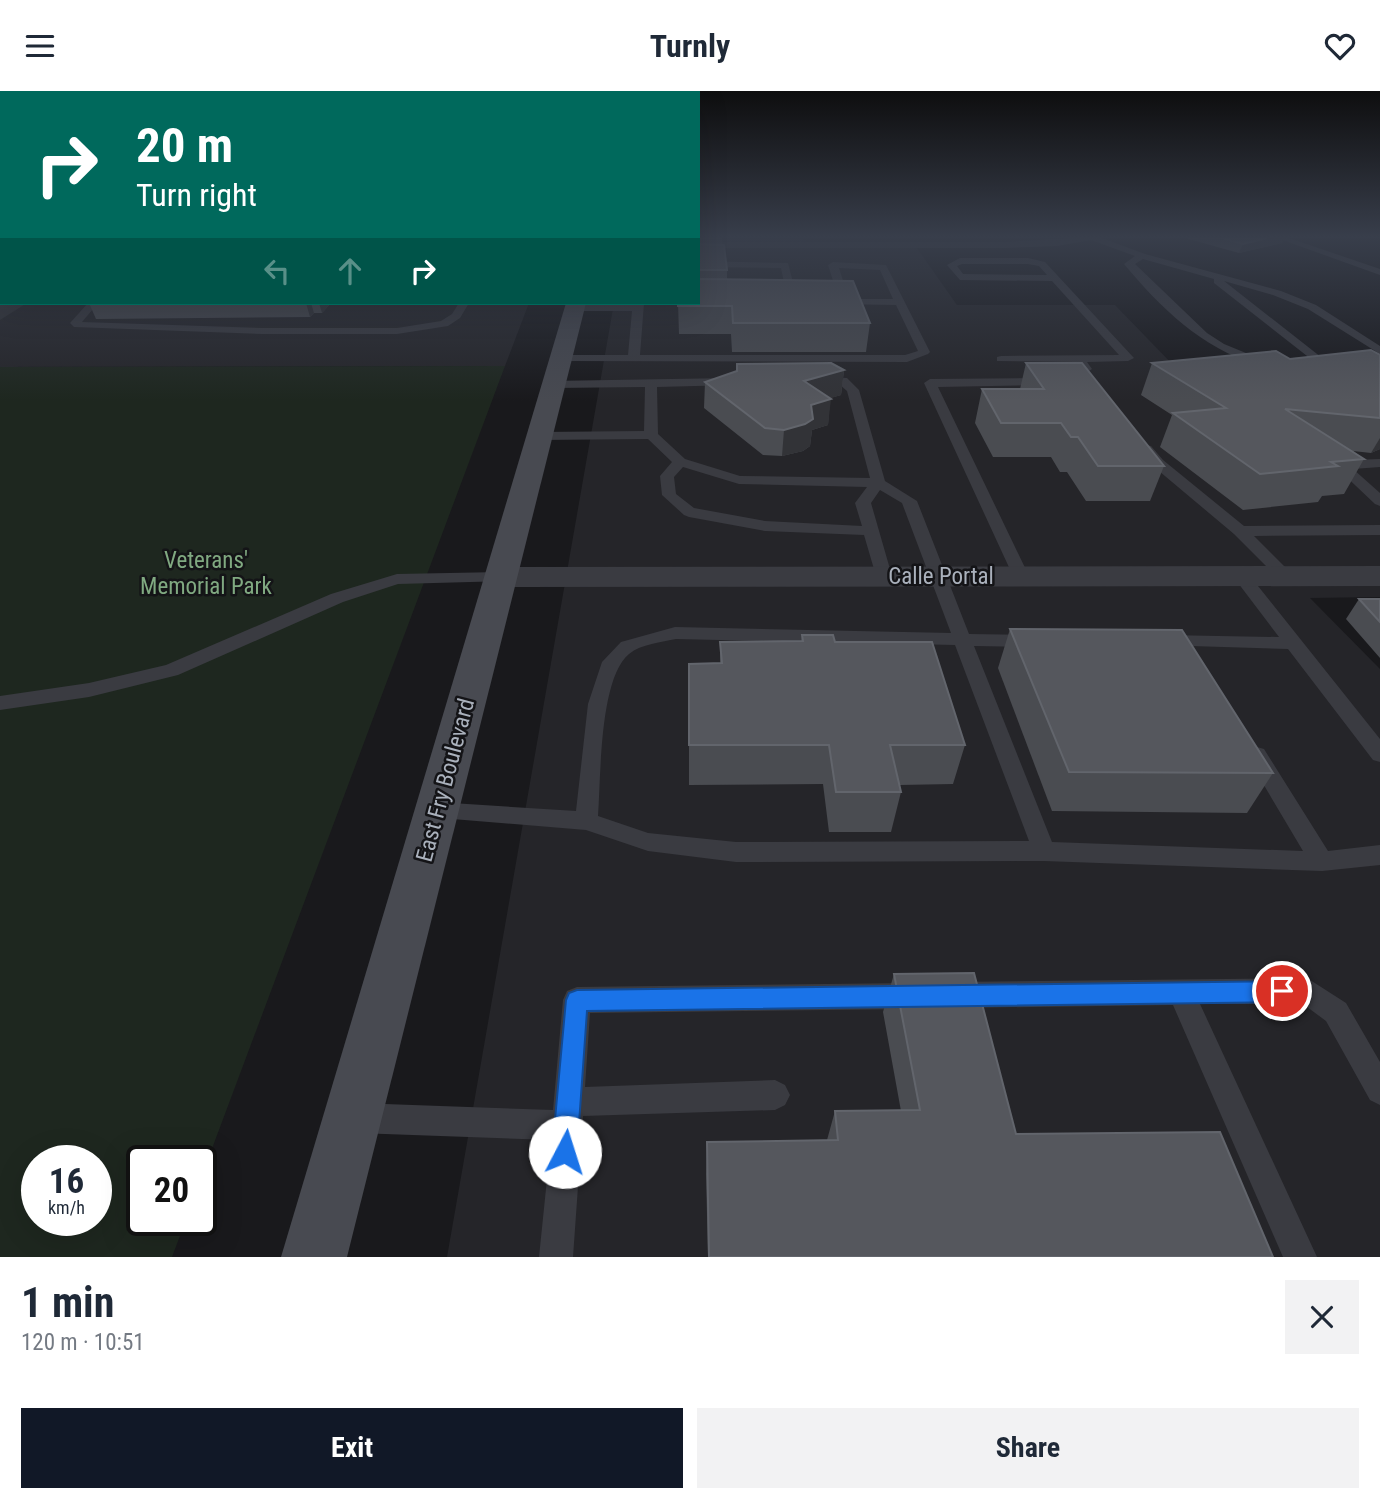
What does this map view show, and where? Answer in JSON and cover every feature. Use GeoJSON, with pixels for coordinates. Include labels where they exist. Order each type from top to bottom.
{"type":"FeatureCollection","features":[{"type":"Feature","properties":{"kind":"main road","name":"East Fry Boulevard"},"geometry":{"type":"LineString","coordinates":[[314,1257],[575,305]]}},
{"type":"Feature","properties":{"kind":"street","name":"Calle Portal"},"geometry":{"type":"LineString","coordinates":[[501,577],[1380,576]]}},
{"type":"Feature","properties":{"kind":"lane"},"geometry":{"type":"LineString","coordinates":[[791,292],[793,302]]}},
{"type":"Feature","properties":{"kind":"lane"},"geometry":{"type":"LineString","coordinates":[[842,292],[845,302]]}},
{"type":"Feature","properties":{"kind":"lane"},"geometry":{"type":"LineString","coordinates":[[561,358],[907,359],[924,352],[895,292]]}},
{"type":"Feature","properties":{"kind":"lane"},"geometry":{"type":"LineString","coordinates":[[1001,359],[1128,358],[1069,292]]}},
{"type":"Feature","properties":{"kind":"lane"},"geometry":{"type":"LineString","coordinates":[[1159,292],[1211,342],[1233,355],[1269,360]]}},
{"type":"Feature","properties":{"kind":"lane"},"geometry":{"type":"LineString","coordinates":[[1232,292],[1320,361]]}},
{"type":"Feature","properties":{"kind":"lane"},"geometry":{"type":"LineString","coordinates":[[1275,292],[1312,307],[1380,351]]}},
{"type":"Feature","properties":{"kind":"lane"},"geometry":{"type":"LineString","coordinates":[[779,302],[806,302]]}},
{"type":"Feature","properties":{"kind":"lane"},"geometry":{"type":"LineString","coordinates":[[819,302],[900,302]]}},
{"type":"Feature","properties":{"kind":"lane"},"geometry":{"type":"LineString","coordinates":[[91,305],[75,323],[262,331],[397,331],[444,324],[456,316],[463,305]]}},
{"type":"Feature","properties":{"kind":"lane"},"geometry":{"type":"LineString","coordinates":[[575,305],[638,305],[634,358]]}},
{"type":"Feature","properties":{"kind":"lane"},"geometry":{"type":"LineString","coordinates":[[1078,359],[1096,382],[1082,382]]}},
{"type":"Feature","properties":{"kind":"lane"},"geometry":{"type":"LineString","coordinates":[[1294,360],[1333,361]]}},
{"type":"Feature","properties":{"kind":"lane"},"geometry":{"type":"LineString","coordinates":[[808,380],[843,381],[853,390],[878,483]]}},
{"type":"Feature","properties":{"kind":"lane"},"geometry":{"type":"LineString","coordinates":[[554,384],[743,381]]}},
{"type":"Feature","properties":{"kind":"lane"},"geometry":{"type":"LineString","coordinates":[[1021,576],[930,383],[1054,382]]}},
{"type":"Feature","properties":{"kind":"lane"},"geometry":{"type":"LineString","coordinates":[[650,435],[651,383]]}},
{"type":"Feature","properties":{"kind":"lane"},"geometry":{"type":"LineString","coordinates":[[540,436],[650,435],[680,462],[739,479],[878,483],[909,501],[1044,851]]}},
{"type":"Feature","properties":{"kind":"lane"},"geometry":{"type":"LineString","coordinates":[[1136,437],[1158,463],[1240,531],[1285,575]]}},
{"type":"Feature","properties":{"kind":"lane"},"geometry":{"type":"LineString","coordinates":[[680,462],[667,476],[669,495],[689,512],[765,526],[870,531]]}},
{"type":"Feature","properties":{"kind":"lane"},"geometry":{"type":"LineString","coordinates":[[1380,463],[1351,464],[1344,468],[1373,489],[1380,501]]}},
{"type":"Feature","properties":{"kind":"lane"},"geometry":{"type":"LineString","coordinates":[[878,483],[863,503],[884,576]]}},
{"type":"Feature","properties":{"kind":"lane"},"geometry":{"type":"LineString","coordinates":[[1240,531],[1380,530]]}},
{"type":"Feature","properties":{"kind":"lane"},"geometry":{"type":"LineString","coordinates":[[1240,575],[1380,754]]}},
{"type":"Feature","properties":{"kind":"lane"},"geometry":{"type":"LineString","coordinates":[[0,703],[89,689],[171,670],[337,599],[397,579],[501,577]]}},
{"type":"Feature","properties":{"kind":"lane"},"geometry":{"type":"LineString","coordinates":[[586,821],[593,730],[603,677],[623,649],[675,633],[1047,641]]}},
{"type":"Feature","properties":{"kind":"lane"},"geometry":{"type":"LineString","coordinates":[[1145,641],[1293,643]]}},
{"type":"Feature","properties":{"kind":"lane"},"geometry":{"type":"LineString","coordinates":[[1187,641],[1201,664]]}},
{"type":"Feature","properties":{"kind":"lane"},"geometry":{"type":"LineString","coordinates":[[1244,734],[1322,861]]}},
{"type":"Feature","properties":{"kind":"lane"},"geometry":{"type":"LineString","coordinates":[[436,811],[586,821],[648,842],[736,852],[1044,851],[1322,861],[1380,855]]}},
{"type":"Feature","properties":{"kind":"lane"},"geometry":{"type":"LineString","coordinates":[[556,1257],[577,1000],[1307,991],[1336,1012],[1380,1090]]}},
{"type":"Feature","properties":{"kind":"lane"},"geometry":{"type":"LineString","coordinates":[[1181,992],[1300,1257]]}},
{"type":"Feature","properties":{"kind":"lane"},"geometry":{"type":"LineString","coordinates":[[352,1118],[568,1114],[775,1095]]}},
{"type":"Feature","properties":{"kind":"shaded area"},"geometry":{"type":"Polygon","coordinates":[[[700,292],[948,292],[957,305],[1115,305],[1177,369],[1380,383],[1380,597],[1310,598],[1380,669],[1380,1257],[447,1257],[614,305],[700,305],[700,292]]]}},
{"type":"Feature","properties":{"kind":"shaded area"},"geometry":{"type":"Polygon","coordinates":[[[0,305],[528,305],[505,366],[0,367],[0,305]]]}},
{"type":"Feature","properties":{"kind":"green space","name":"Veterans' Memorial Park"},"geometry":{"type":"Polygon","coordinates":[[[505,366],[213,1145],[126,1145],[126,1236],[180,1236],[172,1257],[0,1257],[0,367],[505,366]]]}},
{"type":"Feature","properties":{"kind":"building"},"geometry":{"type":"Polygon","coordinates":[[[700,292],[858,292],[870,323],[733,323],[732,306],[678,306],[700,305],[700,292]]]}},
{"type":"Feature","properties":{"kind":"building"},"geometry":{"type":"Polygon","coordinates":[[[1371,350],[1380,355],[1380,418],[1285,409],[1364,459],[1331,462],[1338,466],[1260,474],[1173,413],[1226,408],[1152,363],[1276,351],[1290,359],[1371,350]]]}},
{"type":"Feature","properties":{"kind":"building"},"geometry":{"type":"Polygon","coordinates":[[[831,363],[844,370],[804,381],[831,399],[811,405],[813,419],[784,430],[765,428],[705,382],[737,371],[737,364],[831,363]]]}},
{"type":"Feature","properties":{"kind":"building"},"geometry":{"type":"Polygon","coordinates":[[[1026,363],[1082,363],[1164,466],[1098,466],[1078,437],[1071,437],[1061,423],[1001,423],[982,389],[1044,389],[1026,363]]]}},
{"type":"Feature","properties":{"kind":"building"},"geometry":{"type":"Polygon","coordinates":[[[1359,599],[1380,599],[1380,622],[1359,599]]]}},
{"type":"Feature","properties":{"kind":"building"},"geometry":{"type":"Polygon","coordinates":[[[1010,629],[1182,630],[1273,773],[1069,772],[1010,629]]]}},
{"type":"Feature","properties":{"kind":"building"},"geometry":{"type":"Polygon","coordinates":[[[802,635],[833,635],[835,642],[932,642],[965,745],[890,745],[901,792],[836,792],[829,745],[689,745],[689,664],[722,663],[720,642],[803,641],[802,635]]]}},
{"type":"Feature","properties":{"kind":"building"},"geometry":{"type":"Polygon","coordinates":[[[974,973],[1016,1134],[1220,1132],[1273,1257],[709,1257],[707,1142],[838,1140],[835,1111],[920,1110],[894,974],[974,973]]]}},
{"type":"Feature","properties":{"kind":"route"},"geometry":{"type":"LineString","coordinates":[[565,1152],[577,1000],[1282,991]]}}]}
